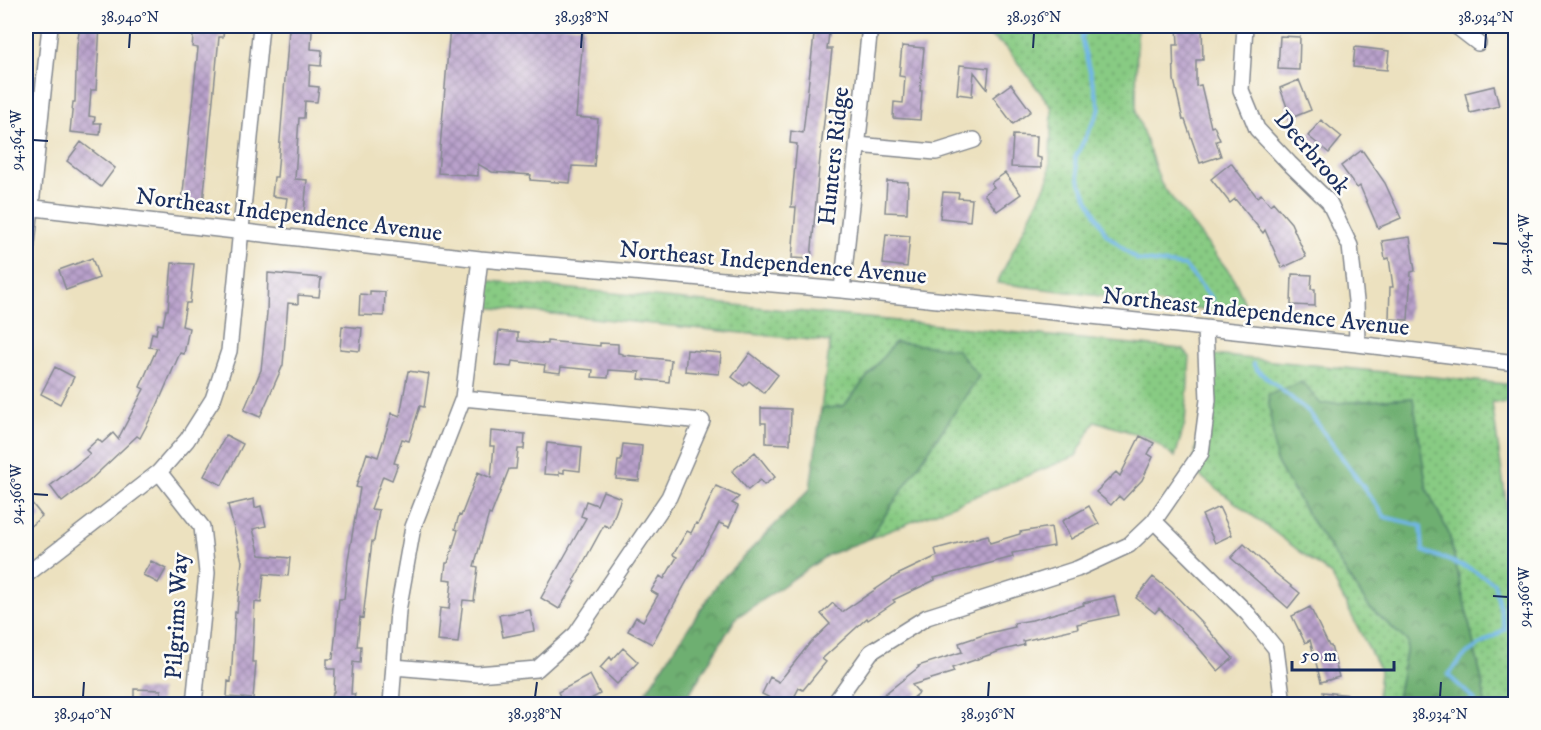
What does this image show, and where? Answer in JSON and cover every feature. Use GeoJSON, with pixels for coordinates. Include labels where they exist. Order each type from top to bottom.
{"type":"FeatureCollection","features":[{"type":"Feature","properties":{"kind":"street"},"geometry":{"type":"LineString","coordinates":[[26,253],[28,208],[50,26]]}},
{"type":"Feature","properties":{"kind":"street"},"geometry":{"type":"LineString","coordinates":[[26,575],[159,472],[187,440],[213,399],[229,351],[261,26]]}},
{"type":"Feature","properties":{"kind":"street","name":"Hunters Ridge"},"geometry":{"type":"LineString","coordinates":[[842,290],[870,26]]}},
{"type":"Feature","properties":{"kind":"street","name":"Deerbrook"},"geometry":{"type":"LineString","coordinates":[[1245,26],[1241,90],[1257,129],[1329,202],[1350,246],[1356,302],[1357,344]]}},
{"type":"Feature","properties":{"kind":"street"},"geometry":{"type":"LineString","coordinates":[[1456,26],[1478,43]]}},
{"type":"Feature","properties":{"kind":"street"},"geometry":{"type":"LineString","coordinates":[[857,146],[936,152],[974,140]]}},
{"type":"Feature","properties":{"kind":"street","name":"Northeast Independence Avenue"},"geometry":{"type":"LineString","coordinates":[[28,208],[480,260],[842,290],[1357,344],[1515,363]]}},
{"type":"Feature","properties":{"kind":"street"},"geometry":{"type":"LineString","coordinates":[[391,705],[398,611],[413,527],[463,398],[480,260]]}},
{"type":"Feature","properties":{"kind":"street"},"geometry":{"type":"LineString","coordinates":[[834,705],[872,652],[927,617],[1077,569],[1129,545],[1154,521],[1201,453],[1208,400],[1205,328]]}},
{"type":"Feature","properties":{"kind":"street"},"geometry":{"type":"LineString","coordinates":[[394,667],[477,674],[537,669],[576,634],[669,497],[702,421],[463,398]]}},
{"type":"Feature","properties":{"kind":"street","name":"Pilgrims Way"},"geometry":{"type":"LineString","coordinates":[[159,472],[202,527],[207,573],[194,705]]}},
{"type":"Feature","properties":{"kind":"street"},"geometry":{"type":"LineString","coordinates":[[1154,521],[1248,614],[1276,649],[1283,705]]}},
{"type":"Feature","properties":{"kind":"green space"},"geometry":{"type":"Polygon","coordinates":[[[974,26],[1137,26],[1136,112],[1161,184],[1233,277],[1250,315],[997,283],[1049,178],[1052,108],[1006,47],[974,26]]]}},
{"type":"Feature","properties":{"kind":"green space"},"geometry":{"type":"Polygon","coordinates":[[[482,280],[1183,349],[1190,357],[1185,423],[1175,457],[1149,438],[1095,421],[1076,456],[869,539],[979,376],[895,342],[844,406],[821,409],[830,342],[474,306],[482,280]]]}},
{"type":"Feature","properties":{"kind":"green space"},"geometry":{"type":"Polygon","coordinates":[[[895,342],[956,349],[979,376],[869,539],[828,555],[736,618],[683,704],[638,704],[718,583],[810,489],[821,409],[844,406],[895,342]]]}},
{"type":"Feature","properties":{"kind":"green space"},"geometry":{"type":"Polygon","coordinates":[[[1213,355],[1515,385],[1515,404],[1492,402],[1515,565],[1515,704],[1485,704],[1482,681],[1449,534],[1427,489],[1413,398],[1321,404],[1276,461],[1306,512],[1369,607],[1408,642],[1396,704],[1377,704],[1380,671],[1331,575],[1192,470],[1213,355]]]}},
{"type":"Feature","properties":{"kind":"green space"},"geometry":{"type":"Polygon","coordinates":[[[1302,382],[1321,404],[1413,398],[1427,489],[1449,534],[1482,681],[1485,704],[1396,704],[1408,642],[1369,607],[1306,512],[1276,461],[1268,395],[1302,382]]]}},
{"type":"Feature","properties":{"kind":"building"},"geometry":{"type":"Polygon","coordinates":[[[80,26],[100,26],[96,90],[91,90],[89,116],[95,117],[94,123],[101,123],[100,135],[70,132],[73,102],[75,102],[80,26]]]}},
{"type":"Feature","properties":{"kind":"building"},"geometry":{"type":"Polygon","coordinates":[[[203,26],[224,26],[223,37],[219,37],[203,204],[182,202],[198,48],[192,47],[194,27],[202,28],[203,26]]]}},
{"type":"Feature","properties":{"kind":"building"},"geometry":{"type":"Polygon","coordinates":[[[450,26],[584,26],[576,117],[598,119],[594,167],[572,166],[570,183],[530,180],[531,175],[492,172],[478,164],[478,176],[438,173],[450,26]]]}},
{"type":"Feature","properties":{"kind":"building"},"geometry":{"type":"Polygon","coordinates":[[[815,26],[830,26],[827,49],[832,49],[811,259],[792,258],[796,207],[791,207],[797,144],[790,143],[791,131],[803,133],[815,26]]]}},
{"type":"Feature","properties":{"kind":"building"},"geometry":{"type":"Polygon","coordinates":[[[1177,26],[1202,26],[1203,60],[1196,60],[1196,86],[1201,85],[1211,127],[1214,126],[1220,140],[1216,141],[1221,156],[1200,163],[1185,120],[1183,120],[1174,80],[1173,45],[1178,45],[1177,26]]]}},
{"type":"Feature","properties":{"kind":"building"},"geometry":{"type":"Polygon","coordinates":[[[289,30],[312,31],[311,49],[322,50],[321,66],[310,65],[309,86],[319,87],[317,102],[305,101],[304,118],[299,118],[295,179],[307,180],[304,213],[285,211],[287,198],[272,196],[274,177],[277,177],[289,30]]]}},
{"type":"Feature","properties":{"kind":"building"},"geometry":{"type":"Polygon","coordinates":[[[1280,36],[1300,37],[1299,70],[1278,69],[1280,36]]]}},
{"type":"Feature","properties":{"kind":"building"},"geometry":{"type":"Polygon","coordinates":[[[902,46],[924,48],[920,120],[893,118],[894,102],[903,103],[905,77],[899,76],[902,46]]]}},
{"type":"Feature","properties":{"kind":"building"},"geometry":{"type":"Polygon","coordinates":[[[1355,47],[1389,51],[1387,70],[1353,67],[1355,47]]]}},
{"type":"Feature","properties":{"kind":"building"},"geometry":{"type":"Polygon","coordinates":[[[960,65],[989,68],[987,89],[974,72],[972,96],[957,94],[960,65]]]}},
{"type":"Feature","properties":{"kind":"building"},"geometry":{"type":"Polygon","coordinates":[[[1299,80],[1311,110],[1291,118],[1280,88],[1299,80]]]}},
{"type":"Feature","properties":{"kind":"building"},"geometry":{"type":"Polygon","coordinates":[[[1011,84],[1031,111],[1013,124],[993,97],[1011,84]]]}},
{"type":"Feature","properties":{"kind":"building"},"geometry":{"type":"Polygon","coordinates":[[[1494,86],[1499,106],[1470,113],[1465,93],[1494,86]]]}},
{"type":"Feature","properties":{"kind":"building"},"geometry":{"type":"Polygon","coordinates":[[[1321,120],[1342,137],[1329,153],[1308,136],[1321,120]]]}},
{"type":"Feature","properties":{"kind":"building"},"geometry":{"type":"Polygon","coordinates":[[[1013,135],[1037,136],[1036,157],[1041,158],[1041,168],[1011,167],[1013,135]]]}},
{"type":"Feature","properties":{"kind":"building"},"geometry":{"type":"Polygon","coordinates":[[[81,142],[115,168],[101,187],[67,161],[81,142]]]}},
{"type":"Feature","properties":{"kind":"building"},"geometry":{"type":"Polygon","coordinates":[[[1362,150],[1385,183],[1401,218],[1378,228],[1360,186],[1357,188],[1341,166],[1362,150]]]}},
{"type":"Feature","properties":{"kind":"building"},"geometry":{"type":"Polygon","coordinates":[[[1231,163],[1257,197],[1261,194],[1270,205],[1273,202],[1291,223],[1306,257],[1282,268],[1265,230],[1263,233],[1235,199],[1230,203],[1211,179],[1231,163]]]}},
{"type":"Feature","properties":{"kind":"building"},"geometry":{"type":"Polygon","coordinates":[[[1005,173],[1021,194],[997,211],[984,194],[994,187],[991,183],[1005,173]]]}},
{"type":"Feature","properties":{"kind":"building"},"geometry":{"type":"Polygon","coordinates":[[[887,181],[908,182],[907,213],[885,212],[887,181]]]}},
{"type":"Feature","properties":{"kind":"building"},"geometry":{"type":"Polygon","coordinates":[[[943,192],[959,193],[958,198],[972,199],[970,221],[940,218],[943,192]]]}},
{"type":"Feature","properties":{"kind":"building"},"geometry":{"type":"Polygon","coordinates":[[[886,234],[910,236],[907,267],[883,264],[886,234]]]}},
{"type":"Feature","properties":{"kind":"building"},"geometry":{"type":"Polygon","coordinates":[[[1410,237],[1415,271],[1411,272],[1408,320],[1389,319],[1390,287],[1393,287],[1389,258],[1385,259],[1382,241],[1410,237]]]}},
{"type":"Feature","properties":{"kind":"building"},"geometry":{"type":"Polygon","coordinates":[[[92,258],[99,278],[66,290],[59,270],[92,258]]]}},
{"type":"Feature","properties":{"kind":"building"},"geometry":{"type":"Polygon","coordinates":[[[172,263],[194,264],[190,303],[186,303],[182,326],[189,328],[184,354],[180,353],[140,438],[137,436],[87,483],[62,502],[50,486],[90,454],[86,450],[98,439],[102,443],[113,433],[118,439],[144,389],[140,387],[157,348],[149,347],[152,333],[156,334],[158,324],[163,325],[166,310],[168,310],[172,263]]]}},
{"type":"Feature","properties":{"kind":"building"},"geometry":{"type":"Polygon","coordinates":[[[268,273],[321,278],[319,297],[298,295],[298,304],[288,303],[283,365],[260,417],[244,410],[261,370],[267,313],[268,273]]]}},
{"type":"Feature","properties":{"kind":"building"},"geometry":{"type":"Polygon","coordinates":[[[1292,274],[1312,275],[1311,289],[1315,289],[1315,306],[1291,305],[1292,274]]]}},
{"type":"Feature","properties":{"kind":"building"},"geometry":{"type":"Polygon","coordinates":[[[370,291],[385,292],[384,316],[359,315],[360,294],[370,295],[370,291]]]}},
{"type":"Feature","properties":{"kind":"building"},"geometry":{"type":"Polygon","coordinates":[[[342,326],[362,328],[360,351],[340,349],[342,326]]]}},
{"type":"Feature","properties":{"kind":"building"},"geometry":{"type":"Polygon","coordinates":[[[499,331],[518,333],[518,341],[600,346],[600,343],[618,344],[618,353],[623,355],[671,360],[669,382],[639,379],[640,372],[609,370],[608,378],[592,377],[593,370],[561,367],[560,373],[544,371],[545,365],[512,361],[511,367],[495,365],[499,331]]]}},
{"type":"Feature","properties":{"kind":"building"},"geometry":{"type":"Polygon","coordinates":[[[687,350],[721,353],[719,374],[685,371],[687,350]]]}},
{"type":"Feature","properties":{"kind":"building"},"geometry":{"type":"Polygon","coordinates":[[[750,353],[778,375],[764,393],[749,381],[744,386],[732,377],[750,353]]]}},
{"type":"Feature","properties":{"kind":"building"},"geometry":{"type":"Polygon","coordinates":[[[55,367],[74,377],[60,404],[41,394],[55,367]]]}},
{"type":"Feature","properties":{"kind":"building"},"geometry":{"type":"Polygon","coordinates":[[[408,371],[429,374],[424,407],[420,406],[409,441],[402,439],[394,463],[398,464],[392,480],[383,476],[371,509],[379,510],[374,541],[372,541],[363,618],[360,617],[357,646],[361,646],[360,663],[353,662],[351,694],[355,694],[353,705],[331,705],[335,669],[327,669],[327,659],[333,659],[339,599],[344,599],[360,488],[356,487],[367,453],[378,457],[392,413],[400,416],[408,371]]]}},
{"type":"Feature","properties":{"kind":"building"},"geometry":{"type":"Polygon","coordinates":[[[761,408],[791,409],[790,444],[766,443],[766,423],[761,423],[761,408]]]}},
{"type":"Feature","properties":{"kind":"building"},"geometry":{"type":"Polygon","coordinates":[[[491,431],[525,434],[524,449],[518,449],[516,469],[509,469],[491,515],[489,514],[474,566],[478,567],[474,601],[463,600],[458,643],[437,641],[440,608],[449,609],[452,580],[444,579],[446,563],[448,563],[458,530],[455,529],[459,515],[461,516],[478,472],[491,478],[494,446],[490,446],[491,431]]]}},
{"type":"Feature","properties":{"kind":"building"},"geometry":{"type":"Polygon","coordinates":[[[226,435],[243,444],[222,485],[204,476],[226,435]]]}},
{"type":"Feature","properties":{"kind":"building"},"geometry":{"type":"Polygon","coordinates":[[[1140,436],[1154,443],[1148,454],[1153,457],[1142,480],[1123,500],[1119,496],[1111,505],[1096,492],[1116,472],[1120,476],[1140,436]]]}},
{"type":"Feature","properties":{"kind":"building"},"geometry":{"type":"Polygon","coordinates":[[[547,443],[582,447],[580,471],[564,469],[564,473],[559,472],[559,475],[544,474],[547,443]]]}},
{"type":"Feature","properties":{"kind":"building"},"geometry":{"type":"Polygon","coordinates":[[[623,444],[642,446],[639,481],[616,479],[623,444]]]}},
{"type":"Feature","properties":{"kind":"building"},"geometry":{"type":"Polygon","coordinates":[[[755,452],[775,477],[764,485],[760,480],[748,490],[732,471],[755,452]]]}},
{"type":"Feature","properties":{"kind":"building"},"geometry":{"type":"Polygon","coordinates":[[[716,486],[739,497],[732,503],[738,506],[729,527],[719,523],[652,644],[628,631],[636,617],[643,621],[658,595],[651,591],[660,576],[664,579],[677,557],[673,555],[687,531],[691,533],[696,523],[698,524],[716,486]]]}},
{"type":"Feature","properties":{"kind":"building"},"geometry":{"type":"Polygon","coordinates":[[[603,491],[621,498],[610,528],[604,525],[574,580],[576,582],[559,609],[541,598],[586,518],[581,516],[586,501],[597,505],[603,491]]]}},
{"type":"Feature","properties":{"kind":"building"},"geometry":{"type":"Polygon","coordinates":[[[26,496],[42,516],[26,530],[26,496]]]}},
{"type":"Feature","properties":{"kind":"building"},"geometry":{"type":"Polygon","coordinates":[[[254,499],[255,508],[261,506],[266,526],[253,529],[260,555],[290,558],[288,576],[264,574],[261,603],[255,602],[252,662],[256,662],[253,699],[227,697],[228,681],[231,682],[235,612],[237,612],[242,561],[228,505],[254,499]]]}},
{"type":"Feature","properties":{"kind":"building"},"geometry":{"type":"Polygon","coordinates":[[[1089,506],[1099,524],[1071,539],[1062,521],[1089,506]]]}},
{"type":"Feature","properties":{"kind":"building"},"geometry":{"type":"Polygon","coordinates":[[[1219,507],[1232,535],[1215,543],[1202,515],[1219,507]]]}},
{"type":"Feature","properties":{"kind":"building"},"geometry":{"type":"Polygon","coordinates":[[[1051,527],[1054,546],[1012,553],[1013,557],[934,578],[935,580],[893,600],[895,602],[868,620],[867,618],[822,659],[826,662],[803,690],[799,688],[790,705],[769,705],[772,699],[762,694],[770,677],[779,682],[810,643],[830,624],[821,614],[833,603],[842,612],[897,575],[937,556],[935,549],[988,535],[990,543],[1020,534],[1020,532],[1051,527]]]}},
{"type":"Feature","properties":{"kind":"building"},"geometry":{"type":"Polygon","coordinates":[[[1244,544],[1300,593],[1288,608],[1231,558],[1244,544]]]}},
{"type":"Feature","properties":{"kind":"building"},"geometry":{"type":"Polygon","coordinates":[[[151,561],[166,569],[158,583],[143,575],[151,561]]]}},
{"type":"Feature","properties":{"kind":"building"},"geometry":{"type":"Polygon","coordinates":[[[1153,577],[1172,592],[1233,658],[1218,671],[1193,641],[1159,608],[1155,613],[1136,598],[1153,577]]]}},
{"type":"Feature","properties":{"kind":"building"},"geometry":{"type":"Polygon","coordinates":[[[1114,596],[1119,615],[1077,624],[1078,628],[1023,641],[1024,645],[952,668],[954,672],[912,685],[919,693],[905,705],[887,705],[881,697],[918,666],[962,652],[959,643],[1015,627],[1014,623],[1114,596]]]}},
{"type":"Feature","properties":{"kind":"building"},"geometry":{"type":"Polygon","coordinates":[[[1310,607],[1331,646],[1339,677],[1321,682],[1310,640],[1305,643],[1292,616],[1310,607]]]}},
{"type":"Feature","properties":{"kind":"building"},"geometry":{"type":"Polygon","coordinates":[[[530,610],[534,631],[503,637],[499,615],[530,610]]]}},
{"type":"Feature","properties":{"kind":"building"},"geometry":{"type":"Polygon","coordinates":[[[623,648],[638,662],[617,684],[600,668],[610,657],[612,660],[623,648]]]}},
{"type":"Feature","properties":{"kind":"building"},"geometry":{"type":"Polygon","coordinates":[[[590,675],[600,694],[589,700],[592,705],[564,705],[558,692],[590,675]]]}},
{"type":"Feature","properties":{"kind":"building"},"geometry":{"type":"Polygon","coordinates":[[[134,689],[161,690],[160,705],[134,705],[134,689]]]}},
{"type":"Feature","properties":{"kind":"building"},"geometry":{"type":"Polygon","coordinates":[[[1323,692],[1350,695],[1349,705],[1327,705],[1323,692]]]}},
{"type":"Feature","properties":{"kind":"waterway"},"geometry":{"type":"LineString","coordinates":[[1087,26],[1081,38],[1100,109],[1075,158],[1080,183],[1106,234],[1137,260],[1185,266],[1212,299]]}},
{"type":"Feature","properties":{"kind":"waterway"},"geometry":{"type":"LineString","coordinates":[[1253,364],[1257,370],[1309,412],[1385,517],[1421,526],[1423,551],[1469,568],[1494,583],[1505,629],[1467,653],[1448,675],[1475,700],[1464,704]]}}]}
